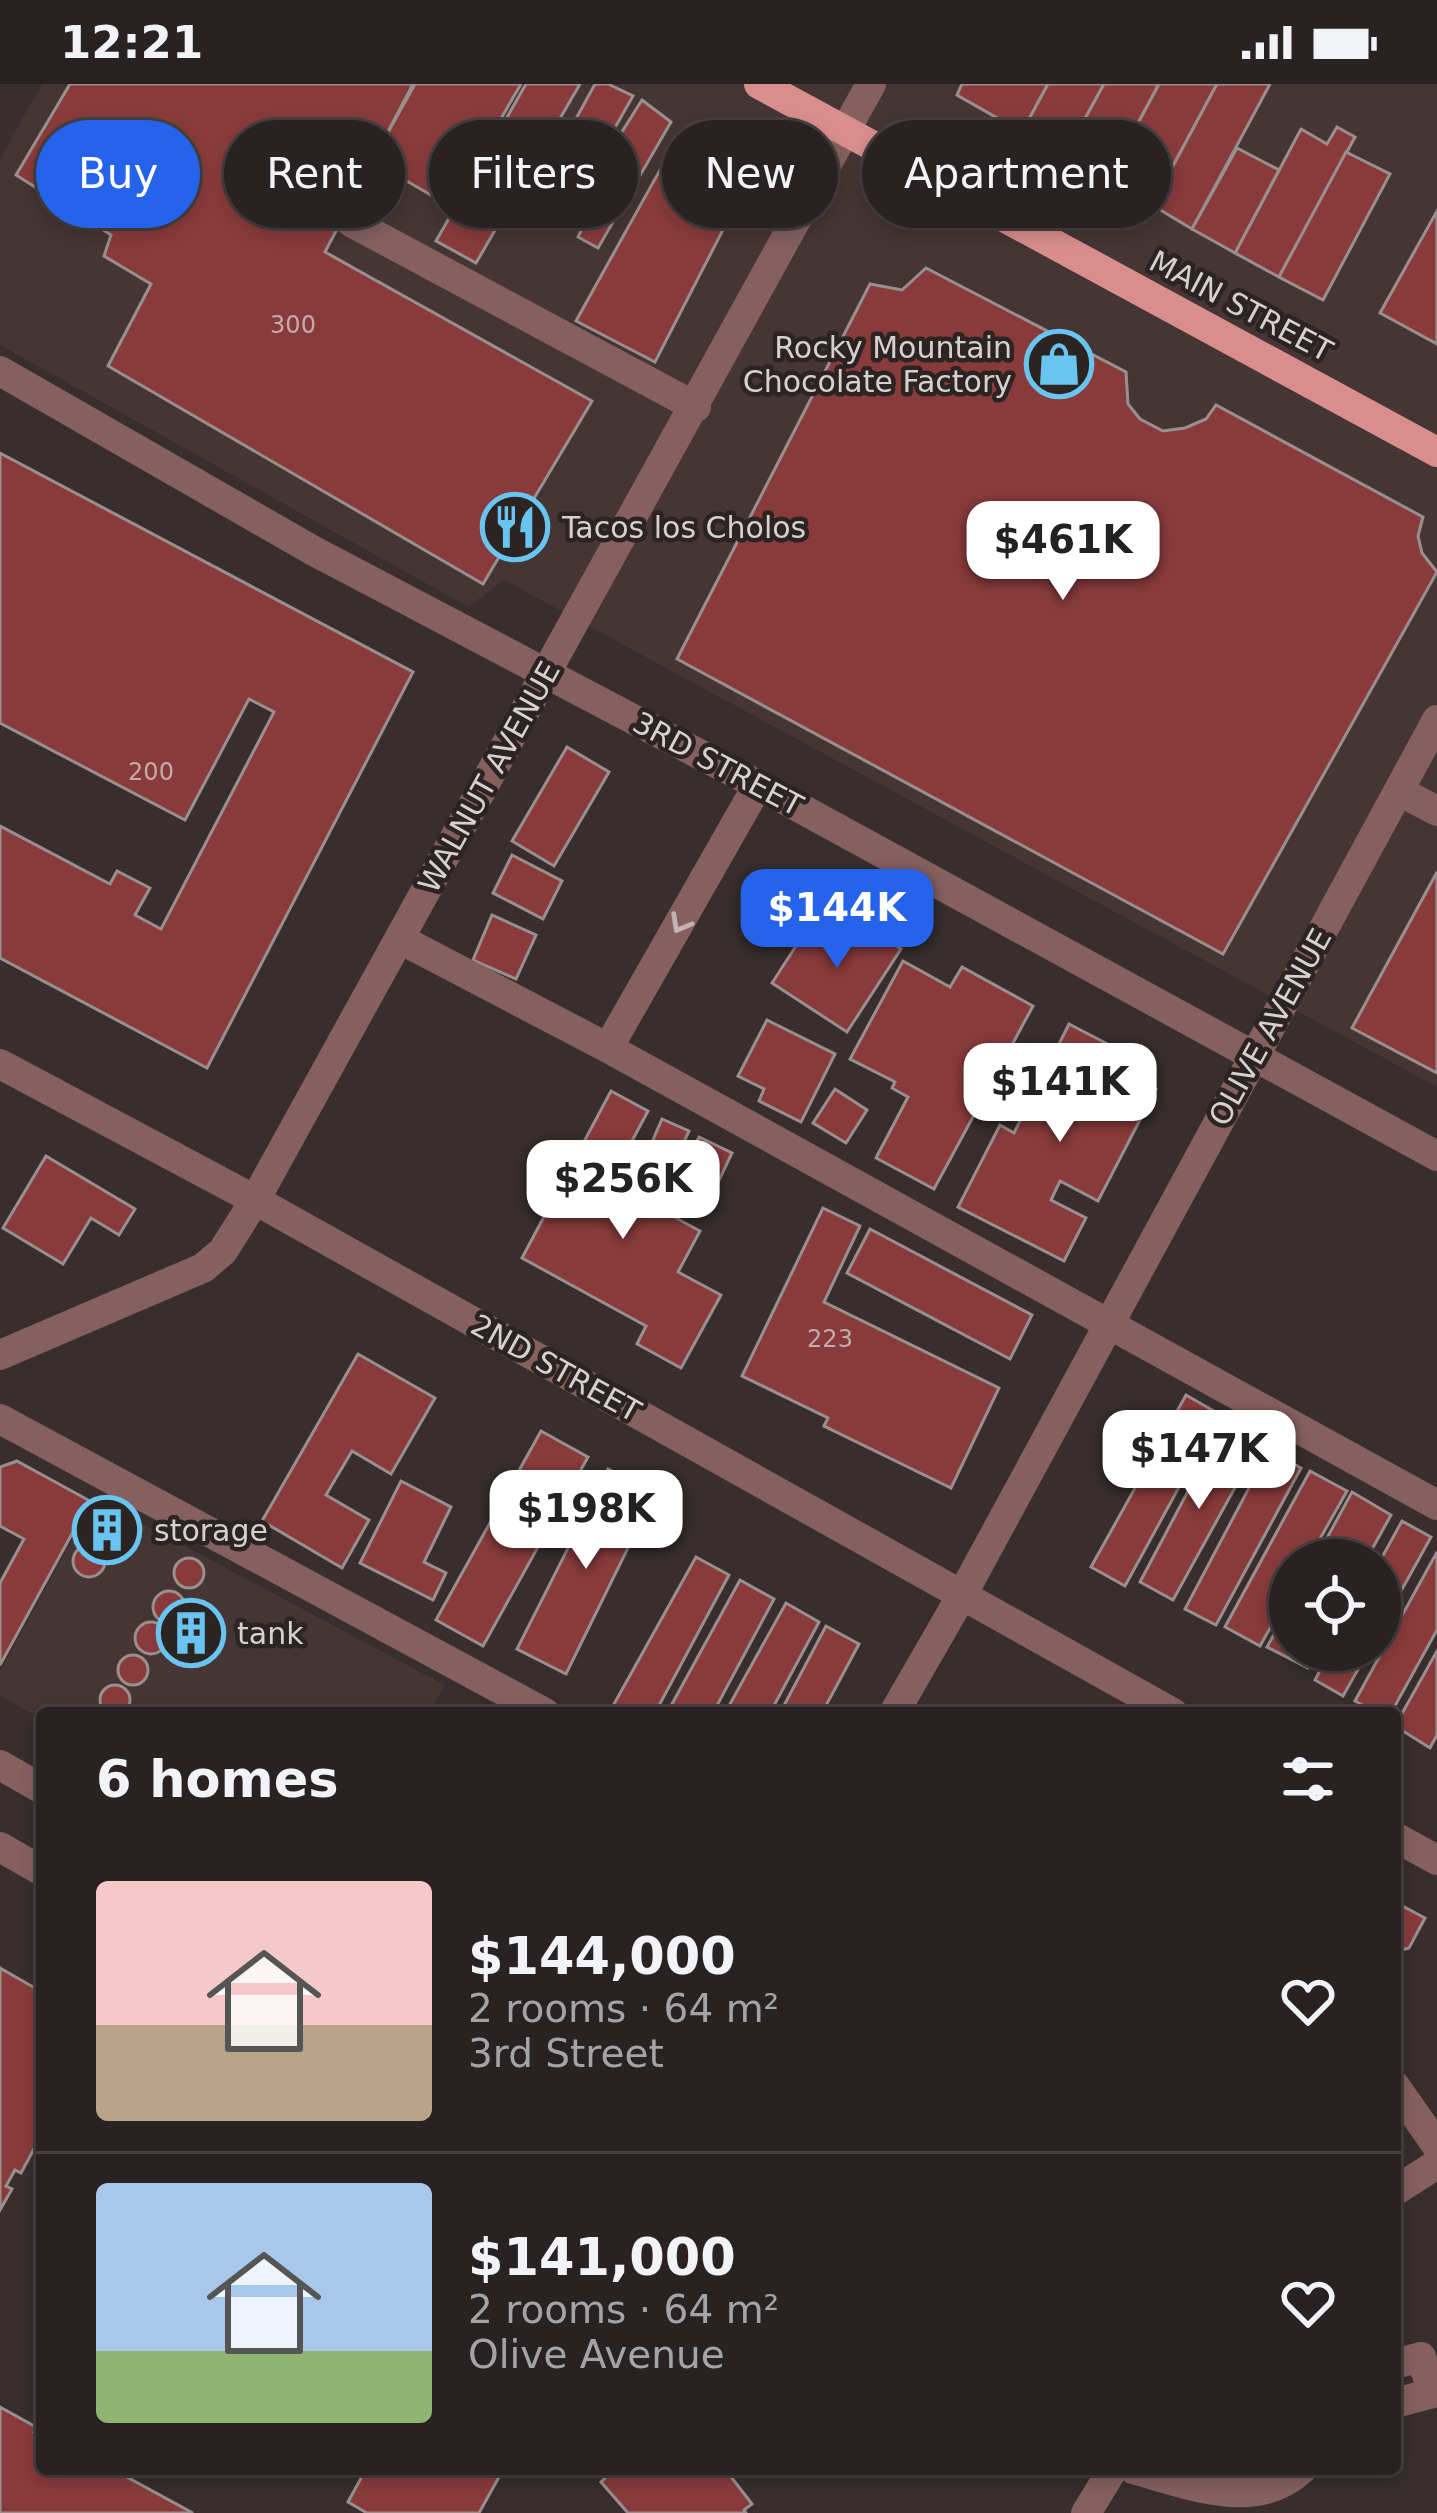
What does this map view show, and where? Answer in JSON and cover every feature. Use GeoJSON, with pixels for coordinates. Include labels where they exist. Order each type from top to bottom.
{"type":"FeatureCollection","features":[{"type":"Feature","properties":{"kind":"main road","name":"MAIN STREET"},"geometry":{"type":"LineString","coordinates":[[759,84],[1437,452]]}},
{"type":"Feature","properties":{"kind":"street","name":"WALNUT AVENUE"},"geometry":{"type":"LineString","coordinates":[[0,1355],[202,1268],[223,1251],[872,84]]}},
{"type":"Feature","properties":{"kind":"street"},"geometry":{"type":"LineString","coordinates":[[362,228],[696,407]]}},
{"type":"Feature","properties":{"kind":"street","name":"3RD STREET"},"geometry":{"type":"LineString","coordinates":[[0,371],[312,550],[758,785],[1437,1156]]}},
{"type":"Feature","properties":{"kind":"street","name":"OLIVE AVENUE"},"geometry":{"type":"LineString","coordinates":[[897,1707],[1437,720]]}},
{"type":"Feature","properties":{"kind":"street"},"geometry":{"type":"LineString","coordinates":[[608,1048],[758,785]]}},
{"type":"Feature","properties":{"kind":"street"},"geometry":{"type":"LineString","coordinates":[[1401,792],[1437,812]]}},
{"type":"Feature","properties":{"kind":"street"},"geometry":{"type":"LineString","coordinates":[[400,939],[608,1048],[1437,1505]]}},
{"type":"Feature","properties":{"kind":"street","name":"2ND STREET"},"geometry":{"type":"LineString","coordinates":[[0,1064],[255,1200],[1162,1707]]}},
{"type":"Feature","properties":{"kind":"street"},"geometry":{"type":"LineString","coordinates":[[0,1419],[534,1707]]}},
{"type":"Feature","properties":{"kind":"street"},"geometry":{"type":"LineString","coordinates":[[0,1765],[36,1786]]}},
{"type":"Feature","properties":{"kind":"street"},"geometry":{"type":"LineString","coordinates":[[1401,1840],[1437,1860]]}},
{"type":"Feature","properties":{"kind":"street"},"geometry":{"type":"LineString","coordinates":[[0,1847],[36,1868]]}},
{"type":"Feature","properties":{"kind":"street"},"geometry":{"type":"LineString","coordinates":[[1401,2095],[1437,2146]]}},
{"type":"Feature","properties":{"kind":"street"},"geometry":{"type":"LineString","coordinates":[[1401,2187],[1437,2164]]}},
{"type":"Feature","properties":{"kind":"street"},"geometry":{"type":"LineString","coordinates":[[1401,2362],[1421,2357],[1433,2393],[1401,2401]]}},
{"type":"Feature","properties":{"kind":"street"},"geometry":{"type":"LineString","coordinates":[[1086,2513],[1111,2475]]}},
{"type":"Feature","properties":{"kind":"street"},"geometry":{"type":"LineString","coordinates":[[1115,2475],[1118,2513]]}},
{"type":"Feature","properties":{"kind":"street"},"geometry":{"type":"LineString","coordinates":[[1155,2475],[1216,2492],[1261,2494],[1287,2484],[1296,2475]]}},
{"type":"Feature","properties":{"kind":"shaded area"},"geometry":{"type":"Polygon","coordinates":[[[42,84],[1437,84],[1437,1087],[504,580],[468,607],[0,345],[0,158],[42,84]]]}},
{"type":"Feature","properties":{"kind":"shaded area"},"geometry":{"type":"Polygon","coordinates":[[[95,1498],[445,1685],[432,1707],[36,1707],[36,1716],[0,1696],[0,1671],[95,1498]]]}},
{"type":"Feature","properties":{"kind":"building"},"geometry":{"type":"Polygon","coordinates":[[[70,84],[413,84],[394,120],[224,120],[224,228],[338,228],[325,252],[592,401],[483,584],[108,366],[151,284],[104,256],[111,235],[100,228],[200,228],[200,120],[49,120],[70,84]]]}},
{"type":"Feature","properties":{"kind":"building"},"geometry":{"type":"Polygon","coordinates":[[[415,84],[521,84],[500,120],[429,120],[429,194],[405,180],[405,120],[395,120],[415,84]]]}},
{"type":"Feature","properties":{"kind":"building"},"geometry":{"type":"Polygon","coordinates":[[[526,84],[580,84],[559,120],[505,120],[526,84]]]}},
{"type":"Feature","properties":{"kind":"building"},"geometry":{"type":"Polygon","coordinates":[[[595,84],[608,84],[633,96],[619,120],[575,120],[595,84]]]}},
{"type":"Feature","properties":{"kind":"building"},"geometry":{"type":"Polygon","coordinates":[[[962,84],[1048,84],[1028,120],[1001,120],[957,95],[962,84]]]}},
{"type":"Feature","properties":{"kind":"building"},"geometry":{"type":"Polygon","coordinates":[[[1048,84],[1104,84],[1084,120],[1028,120],[1048,84]]]}},
{"type":"Feature","properties":{"kind":"building"},"geometry":{"type":"Polygon","coordinates":[[[1104,84],[1159,84],[1140,120],[1084,120],[1104,84]]]}},
{"type":"Feature","properties":{"kind":"building"},"geometry":{"type":"Polygon","coordinates":[[[1159,84],[1217,84],[1171,170],[1171,120],[1140,120],[1159,84]]]}},
{"type":"Feature","properties":{"kind":"building"},"geometry":{"type":"Polygon","coordinates":[[[1217,84],[1270,84],[1192,229],[1171,216],[1171,170],[1217,84]]]}},
{"type":"Feature","properties":{"kind":"building"},"geometry":{"type":"Polygon","coordinates":[[[642,100],[668,120],[662,120],[662,138],[638,179],[638,120],[629,120],[642,100]]]}},
{"type":"Feature","properties":{"kind":"building"},"geometry":{"type":"Polygon","coordinates":[[[1337,127],[1355,137],[1279,277],[1235,253],[1301,129],[1327,144],[1337,127]]]}},
{"type":"Feature","properties":{"kind":"building"},"geometry":{"type":"Polygon","coordinates":[[[36,141],[36,188],[16,175],[36,141]]]}},
{"type":"Feature","properties":{"kind":"building"},"geometry":{"type":"Polygon","coordinates":[[[1237,148],[1279,170],[1235,253],[1192,229],[1237,148]]]}},
{"type":"Feature","properties":{"kind":"building"},"geometry":{"type":"Polygon","coordinates":[[[1346,152],[1390,174],[1323,300],[1279,277],[1346,152]]]}},
{"type":"Feature","properties":{"kind":"building"},"geometry":{"type":"Polygon","coordinates":[[[662,166],[662,228],[724,228],[655,362],[576,321],[628,228],[638,228],[638,210],[662,166]]]}},
{"type":"Feature","properties":{"kind":"building"},"geometry":{"type":"Polygon","coordinates":[[[1437,211],[1437,344],[1380,313],[1437,211]]]}},
{"type":"Feature","properties":{"kind":"building"},"geometry":{"type":"Polygon","coordinates":[[[443,228],[496,228],[476,263],[436,241],[443,228]]]}},
{"type":"Feature","properties":{"kind":"building"},"geometry":{"type":"Polygon","coordinates":[[[583,228],[610,228],[598,248],[578,237],[583,228]]]}},
{"type":"Feature","properties":{"kind":"building"},"geometry":{"type":"Polygon","coordinates":[[[926,268],[1126,372],[1128,404],[1140,419],[1163,431],[1206,419],[1216,405],[1423,517],[1418,536],[1422,553],[1437,572],[1223,954],[677,659],[870,284],[902,290],[926,268]]]}},
{"type":"Feature","properties":{"kind":"building"},"geometry":{"type":"Polygon","coordinates":[[[0,453],[413,672],[207,1068],[0,958],[0,826],[110,884],[117,871],[150,888],[135,915],[161,929],[274,712],[249,699],[185,820],[0,723],[0,453]]]}},
{"type":"Feature","properties":{"kind":"building"},"geometry":{"type":"Polygon","coordinates":[[[567,747],[609,772],[554,866],[512,841],[567,747]]]}},
{"type":"Feature","properties":{"kind":"building"},"geometry":{"type":"Polygon","coordinates":[[[512,855],[562,881],[543,919],[493,893],[512,855]]]}},
{"type":"Feature","properties":{"kind":"building"},"geometry":{"type":"Polygon","coordinates":[[[1437,872],[1437,1073],[1352,1028],[1437,872]]]}},
{"type":"Feature","properties":{"kind":"building"},"geometry":{"type":"Polygon","coordinates":[[[846,914],[901,949],[847,1032],[772,983],[807,929],[828,943],[846,914]]]}},
{"type":"Feature","properties":{"kind":"building"},"geometry":{"type":"Polygon","coordinates":[[[492,915],[536,935],[516,979],[473,960],[492,915]]]}},
{"type":"Feature","properties":{"kind":"building"},"geometry":{"type":"Polygon","coordinates":[[[903,961],[950,987],[962,967],[1033,1006],[934,1189],[876,1158],[908,1097],[892,1088],[895,1082],[850,1059],[903,961]]]}},
{"type":"Feature","properties":{"kind":"building"},"geometry":{"type":"Polygon","coordinates":[[[767,1020],[835,1054],[801,1122],[759,1101],[764,1089],[738,1076],[767,1020]]]}},
{"type":"Feature","properties":{"kind":"building"},"geometry":{"type":"Polygon","coordinates":[[[1069,1024],[1125,1053],[1116,1069],[1156,1089],[1098,1201],[1060,1181],[1051,1200],[1086,1218],[1064,1261],[958,1207],[1000,1125],[1014,1133],[1069,1024]]]}},
{"type":"Feature","properties":{"kind":"building"},"geometry":{"type":"Polygon","coordinates":[[[835,1089],[867,1110],[846,1143],[813,1123],[835,1089]]]}},
{"type":"Feature","properties":{"kind":"building"},"geometry":{"type":"Polygon","coordinates":[[[611,1091],[648,1111],[610,1182],[700,1231],[678,1272],[721,1295],[681,1368],[637,1344],[646,1326],[522,1258],[611,1091]]]}},
{"type":"Feature","properties":{"kind":"building"},"geometry":{"type":"Polygon","coordinates":[[[662,1119],[689,1131],[672,1168],[646,1156],[662,1119]]]}},
{"type":"Feature","properties":{"kind":"building"},"geometry":{"type":"Polygon","coordinates":[[[699,1137],[732,1153],[714,1191],[681,1174],[699,1137]]]}},
{"type":"Feature","properties":{"kind":"building"},"geometry":{"type":"Polygon","coordinates":[[[46,1156],[135,1209],[119,1235],[91,1218],[63,1264],[3,1228],[46,1156]]]}},
{"type":"Feature","properties":{"kind":"building"},"geometry":{"type":"Polygon","coordinates":[[[823,1208],[860,1226],[824,1302],[999,1388],[951,1488],[824,1426],[828,1418],[742,1376],[823,1208]]]}},
{"type":"Feature","properties":{"kind":"building"},"geometry":{"type":"Polygon","coordinates":[[[870,1229],[1032,1315],[1010,1359],[847,1273],[870,1229]]]}},
{"type":"Feature","properties":{"kind":"building"},"geometry":{"type":"Polygon","coordinates":[[[358,1354],[435,1398],[391,1474],[352,1451],[326,1495],[369,1520],[342,1568],[262,1521],[358,1354]]]}},
{"type":"Feature","properties":{"kind":"building"},"geometry":{"type":"Polygon","coordinates":[[[1186,1395],[1219,1414],[1125,1586],[1091,1567],[1149,1463],[1161,1470],[1172,1449],[1160,1442],[1186,1395]]]}},
{"type":"Feature","properties":{"kind":"building"},"geometry":{"type":"Polygon","coordinates":[[[1223,1425],[1259,1444],[1173,1600],[1140,1582],[1223,1425]]]}},
{"type":"Feature","properties":{"kind":"building"},"geometry":{"type":"Polygon","coordinates":[[[541,1431],[588,1457],[483,1646],[436,1620],[541,1431]]]}},
{"type":"Feature","properties":{"kind":"building"},"geometry":{"type":"Polygon","coordinates":[[[1269,1450],[1301,1468],[1216,1625],[1185,1609],[1269,1450]]]}},
{"type":"Feature","properties":{"kind":"building"},"geometry":{"type":"Polygon","coordinates":[[[17,1461],[90,1501],[0,1665],[0,1583],[24,1539],[0,1526],[0,1467],[17,1461]]]}},
{"type":"Feature","properties":{"kind":"building"},"geometry":{"type":"Polygon","coordinates":[[[608,1469],[655,1493],[566,1674],[517,1649],[608,1469]]]}},
{"type":"Feature","properties":{"kind":"building"},"geometry":{"type":"Polygon","coordinates":[[[1310,1471],[1347,1491],[1320,1539],[1273,1539],[1310,1471]]]}},
{"type":"Feature","properties":{"kind":"building"},"geometry":{"type":"Polygon","coordinates":[[[401,1481],[451,1507],[424,1562],[446,1573],[433,1600],[360,1563],[401,1481]]]}},
{"type":"Feature","properties":{"kind":"building"},"geometry":{"type":"Polygon","coordinates":[[[1352,1492],[1391,1515],[1378,1539],[1326,1539],[1352,1492]]]}},
{"type":"Feature","properties":{"kind":"building","name":"storage"},"geometry":{"type":"Polygon","coordinates":[[[107,1512],[118,1517],[123,1528],[118,1539],[107,1544],[96,1539],[91,1528],[96,1517],[107,1512]]]}},
{"type":"Feature","properties":{"kind":"building"},"geometry":{"type":"Polygon","coordinates":[[[1402,1521],[1431,1537],[1401,1591],[1401,1539],[1392,1539],[1402,1521]]]}},
{"type":"Feature","properties":{"kind":"building","name":"storage"},"geometry":{"type":"Polygon","coordinates":[[[89,1545],[100,1550],[105,1561],[100,1572],[89,1577],[78,1572],[73,1561],[78,1550],[89,1545]]]}},
{"type":"Feature","properties":{"kind":"building"},"geometry":{"type":"Polygon","coordinates":[[[1269,1546],[1269,1630],[1260,1646],[1225,1627],[1269,1546]]]}},
{"type":"Feature","properties":{"kind":"building"},"geometry":{"type":"Polygon","coordinates":[[[1437,1552],[1437,1630],[1394,1707],[1366,1707],[1355,1701],[1372,1671],[1401,1671],[1401,1617],[1437,1552]]]}},
{"type":"Feature","properties":{"kind":"building"},"geometry":{"type":"Polygon","coordinates":[[[696,1557],[729,1575],[658,1707],[612,1707],[696,1557]]]}},
{"type":"Feature","properties":{"kind":"building","name":"storage"},"geometry":{"type":"Polygon","coordinates":[[[189,1558],[200,1562],[204,1573],[200,1584],[189,1588],[178,1584],[174,1573],[178,1562],[189,1558]]]}},
{"type":"Feature","properties":{"kind":"building"},"geometry":{"type":"Polygon","coordinates":[[[740,1580],[774,1599],[716,1707],[670,1707],[740,1580]]]}},
{"type":"Feature","properties":{"kind":"building","name":"storage"},"geometry":{"type":"Polygon","coordinates":[[[169,1591],[180,1596],[185,1607],[180,1618],[169,1623],[158,1618],[153,1607],[158,1596],[169,1591]]]}},
{"type":"Feature","properties":{"kind":"building"},"geometry":{"type":"Polygon","coordinates":[[[786,1603],[819,1622],[773,1707],[728,1707],[786,1603]]]}},
{"type":"Feature","properties":{"kind":"building","name":"storage"},"geometry":{"type":"Polygon","coordinates":[[[151,1622],[162,1627],[167,1638],[162,1649],[151,1654],[140,1649],[135,1638],[140,1627],[151,1622]]]}},
{"type":"Feature","properties":{"kind":"building"},"geometry":{"type":"Polygon","coordinates":[[[826,1626],[859,1644],[825,1707],[783,1707],[826,1626]]]}},
{"type":"Feature","properties":{"kind":"building"},"geometry":{"type":"Polygon","coordinates":[[[1437,1651],[1437,1735],[1430,1748],[1401,1730],[1401,1715],[1437,1651]]]}},
{"type":"Feature","properties":{"kind":"building"},"geometry":{"type":"Polygon","coordinates":[[[133,1655],[148,1670],[133,1685],[118,1670],[133,1655]]]}},
{"type":"Feature","properties":{"kind":"building"},"geometry":{"type":"Polygon","coordinates":[[[1320,1671],[1357,1671],[1343,1696],[1315,1680],[1320,1671]]]}},
{"type":"Feature","properties":{"kind":"building"},"geometry":{"type":"Polygon","coordinates":[[[109,1686],[121,1686],[129,1694],[128,1707],[101,1706],[101,1694],[109,1686]]]}},
{"type":"Feature","properties":{"kind":"building"},"geometry":{"type":"Polygon","coordinates":[[[1401,1905],[1425,1918],[1409,1948],[1401,1950],[1401,1905]]]}},
{"type":"Feature","properties":{"kind":"building"},"geometry":{"type":"Polygon","coordinates":[[[0,1968],[36,1989],[36,2145],[21,2173],[15,2170],[6,2186],[12,2189],[0,2210],[0,1968]]]}},
{"type":"Feature","properties":{"kind":"building"},"geometry":{"type":"Polygon","coordinates":[[[0,2407],[36,2427],[36,2475],[123,2475],[193,2513],[0,2513],[0,2407]]]}},
{"type":"Feature","properties":{"kind":"building"},"geometry":{"type":"Polygon","coordinates":[[[363,2475],[499,2477],[479,2513],[367,2513],[348,2502],[363,2475]]]}},
{"type":"Feature","properties":{"kind":"building"},"geometry":{"type":"Polygon","coordinates":[[[602,2475],[730,2475],[752,2504],[746,2513],[628,2513],[601,2482],[602,2475]]]}},
{"type":"Feature","properties":{"kind":"place","name":"Rocky Mountain Chocolate Factory"},"geometry":{"type":"Point","coordinates":[1059,364]}},
{"type":"Feature","properties":{"kind":"place","name":"Tacos los Cholos"},"geometry":{"type":"Point","coordinates":[515,527]}},
{"type":"Feature","properties":{"kind":"place","name":"storage"},"geometry":{"type":"Point","coordinates":[107,1530]}},
{"type":"Feature","properties":{"kind":"place","name":"tank"},"geometry":{"type":"Point","coordinates":[191,1633]}}]}
